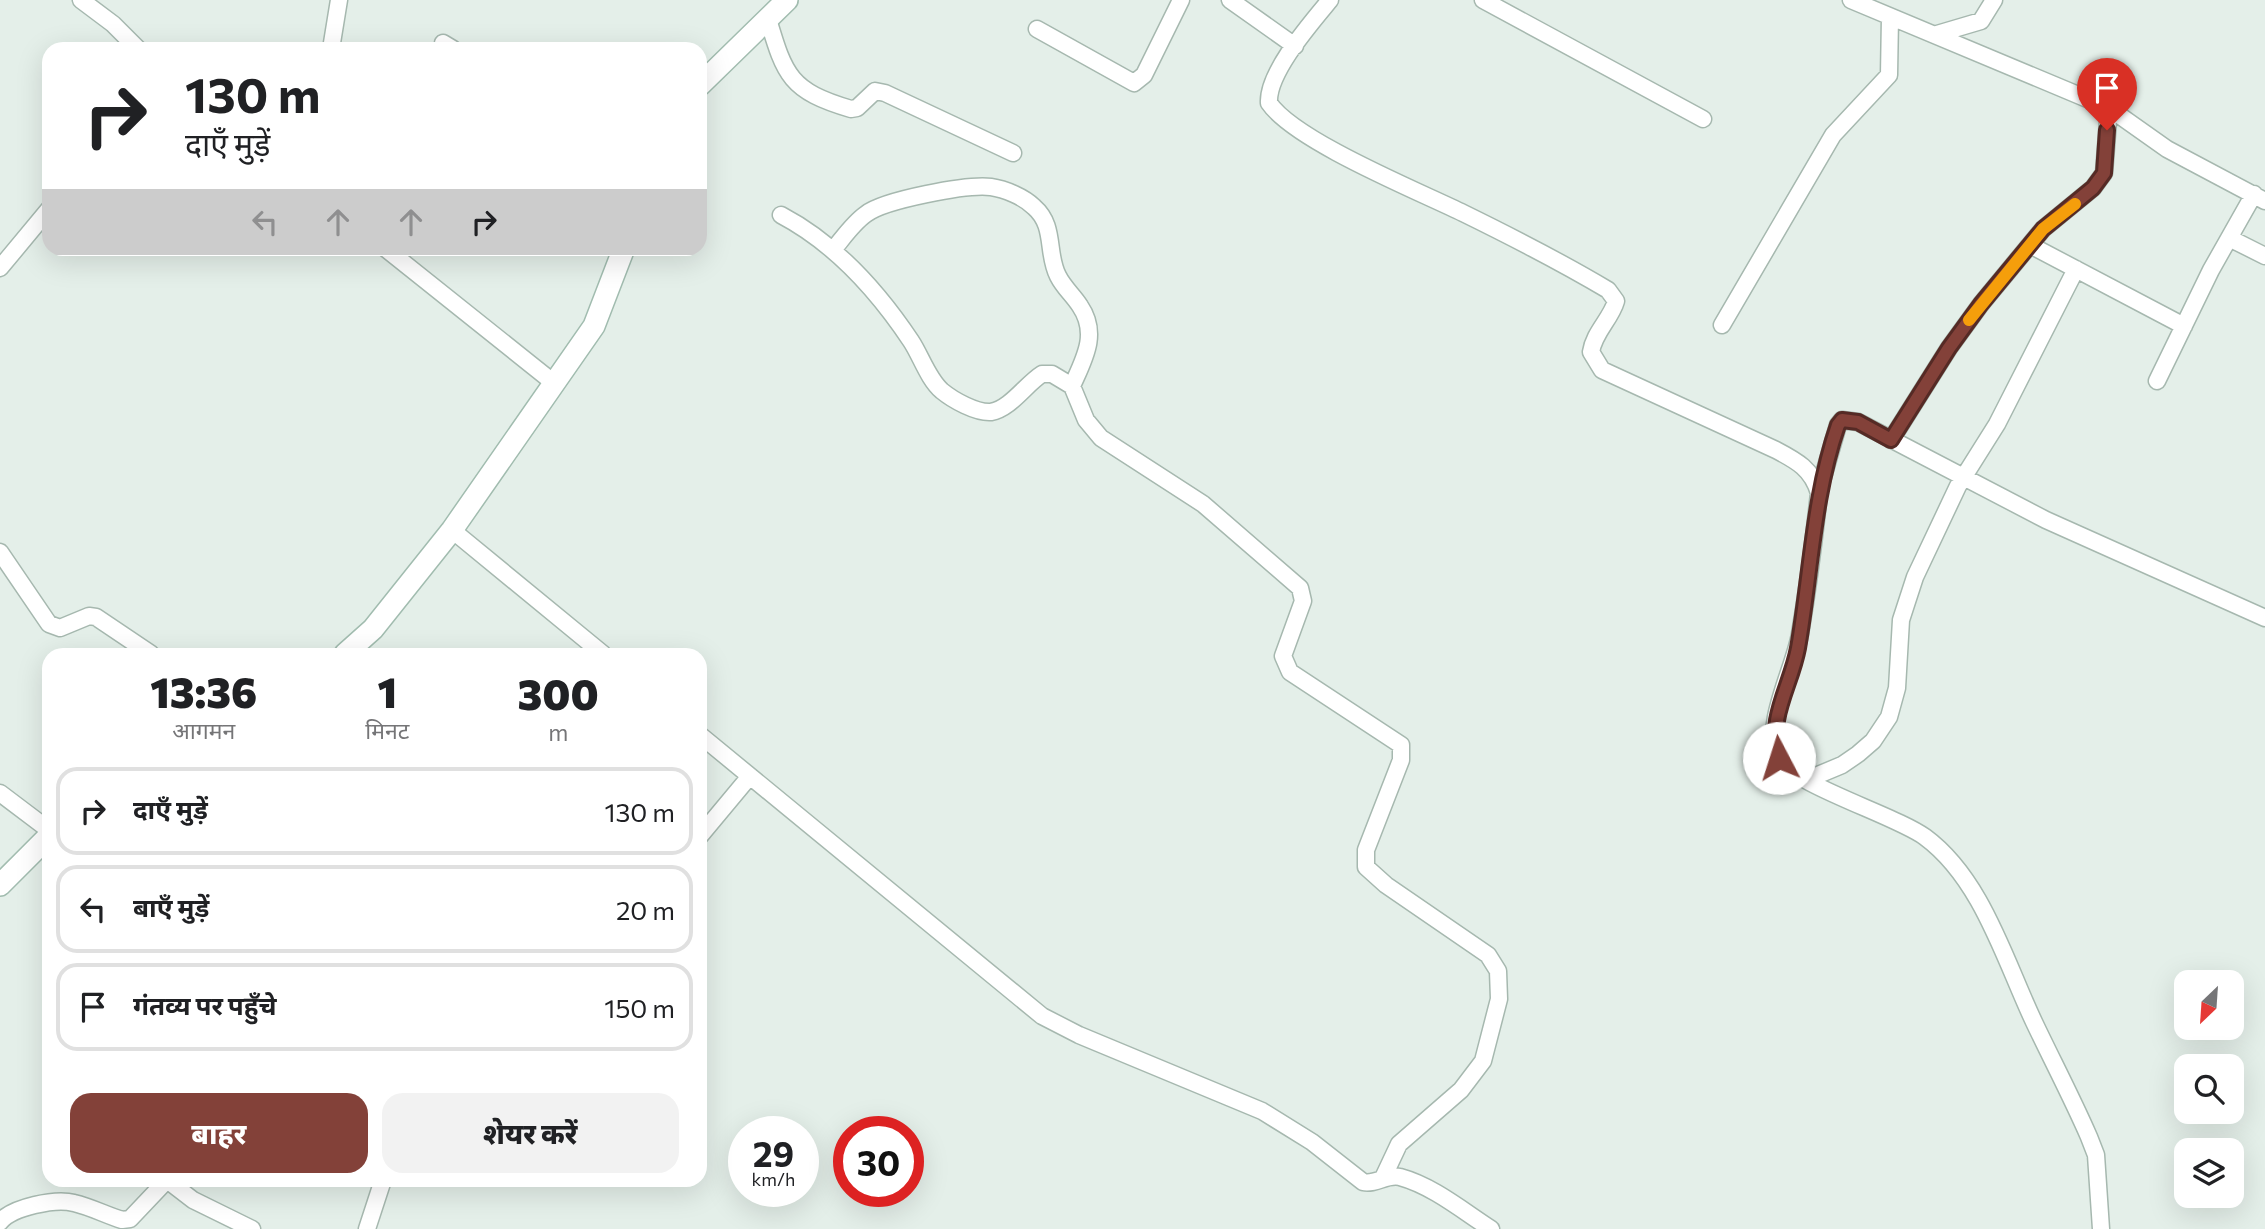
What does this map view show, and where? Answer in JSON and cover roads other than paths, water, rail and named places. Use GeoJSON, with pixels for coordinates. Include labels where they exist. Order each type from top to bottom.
{"type":"FeatureCollection","features":[{"type":"Feature","properties":{"kind":"street"},"geometry":{"type":"LineString","coordinates":[[80,0],[113,24],[131,42]]}},
{"type":"Feature","properties":{"kind":"street"},"geometry":{"type":"LineString","coordinates":[[332,42],[339,0]]}},
{"type":"Feature","properties":{"kind":"street"},"geometry":{"type":"LineString","coordinates":[[1037,29],[1134,83],[1144,75],[1181,0]]}},
{"type":"Feature","properties":{"kind":"street"},"geometry":{"type":"LineString","coordinates":[[1230,0],[1295,46]]}},
{"type":"Feature","properties":{"kind":"street"},"geometry":{"type":"LineString","coordinates":[[1330,0],[1295,46],[1269,95],[1269,103],[1280,117],[1362,165],[1521,242],[1608,290],[1616,301],[1596,336],[1591,352],[1602,370],[1796,461],[1815,477],[1819,493]]}},
{"type":"Feature","properties":{"kind":"street"},"geometry":{"type":"LineString","coordinates":[[1483,0],[1703,119]]}},
{"type":"Feature","properties":{"kind":"street"},"geometry":{"type":"LineString","coordinates":[[1851,0],[2109,108],[2167,149],[2259,197],[2229,238],[2157,382]]}},
{"type":"Feature","properties":{"kind":"street"},"geometry":{"type":"LineString","coordinates":[[1937,34],[1981,21],[1994,0]]}},
{"type":"Feature","properties":{"kind":"street"},"geometry":{"type":"LineString","coordinates":[[707,78],[778,6]]}},
{"type":"Feature","properties":{"kind":"street"},"geometry":{"type":"LineString","coordinates":[[778,6],[781,64],[787,74],[812,95],[850,109],[857,108],[875,91],[885,93],[1013,153]]}},
{"type":"Feature","properties":{"kind":"street"},"geometry":{"type":"LineString","coordinates":[[1722,325],[1833,135],[1889,75],[1890,17]]}},
{"type":"Feature","properties":{"kind":"street"},"geometry":{"type":"LineString","coordinates":[[1891,440],[1957,337],[2030,245],[2043,229],[2093,188],[2104,173],[2109,108]]}},
{"type":"Feature","properties":{"kind":"street"},"geometry":{"type":"LineString","coordinates":[[833,250],[866,214],[882,205],[948,191],[990,187],[1015,195],[1035,207],[1047,223],[1056,273],[1088,319],[1091,331],[1087,350],[1072,386]]}},
{"type":"Feature","properties":{"kind":"street"},"geometry":{"type":"LineString","coordinates":[[781,215],[846,259],[886,306],[913,344],[935,383],[959,401],[978,410],[996,410],[1042,374],[1052,374],[1072,386],[1086,420],[1101,438],[1203,504],[1300,589],[1303,601],[1284,650],[1284,665],[1290,672],[1396,740],[1403,751],[1398,773],[1366,850],[1366,867],[1375,877],[1495,962],[1499,999],[1483,1061],[1461,1090],[1399,1144],[1383,1178]]}},
{"type":"Feature","properties":{"kind":"street"},"geometry":{"type":"LineString","coordinates":[[0,268],[42,217]]}},
{"type":"Feature","properties":{"kind":"street"},"geometry":{"type":"LineString","coordinates":[[2229,238],[2265,256]]}},
{"type":"Feature","properties":{"kind":"street"},"geometry":{"type":"LineString","coordinates":[[2030,245],[2184,326]]}},
{"type":"Feature","properties":{"kind":"street"},"geometry":{"type":"LineString","coordinates":[[395,256],[554,383]]}},
{"type":"Feature","properties":{"kind":"street"},"geometry":{"type":"LineString","coordinates":[[352,648],[373,629],[452,530],[594,326],[621,256]]}},
{"type":"Feature","properties":{"kind":"street"},"geometry":{"type":"LineString","coordinates":[[1806,780],[1842,765],[1858,754],[1873,741],[1889,717],[1897,688],[1900,620],[1915,577],[1963,479],[1997,424],[2076,269]]}},
{"type":"Feature","properties":{"kind":"street"},"geometry":{"type":"LineString","coordinates":[[2101,1229],[2096,1155],[2003,952],[1966,881],[1941,850],[1909,826],[1806,780],[1789,770],[1779,758],[1775,745],[1776,723],[1797,654],[1819,493],[1835,433],[1842,420],[1858,422],[2046,520],[2265,618]]}},
{"type":"Feature","properties":{"kind":"street"},"geometry":{"type":"LineString","coordinates":[[452,530],[596,648]]}},
{"type":"Feature","properties":{"kind":"street"},"geometry":{"type":"LineString","coordinates":[[0,552],[49,624],[60,628],[89,615],[142,648]]}},
{"type":"Feature","properties":{"kind":"street"},"geometry":{"type":"LineString","coordinates":[[707,741],[1057,1026],[1262,1111],[1312,1142],[1363,1182],[1369,1183],[1391,1176],[1409,1181],[1483,1227]]}},
{"type":"Feature","properties":{"kind":"street"},"geometry":{"type":"LineString","coordinates":[[707,828],[750,776]]}},
{"type":"Feature","properties":{"kind":"street"},"geometry":{"type":"LineString","coordinates":[[0,793],[42,825]]}},
{"type":"Feature","properties":{"kind":"street"},"geometry":{"type":"LineString","coordinates":[[0,885],[42,843]]}},
{"type":"Feature","properties":{"kind":"street"},"geometry":{"type":"LineString","coordinates":[[1,1217],[45,1205],[72,1202],[114,1218],[130,1219],[160,1187]]}},
{"type":"Feature","properties":{"kind":"street"},"geometry":{"type":"LineString","coordinates":[[176,1187],[193,1200],[252,1229]]}},
{"type":"Feature","properties":{"kind":"street"},"geometry":{"type":"LineString","coordinates":[[367,1229],[381,1187]]}}]}
